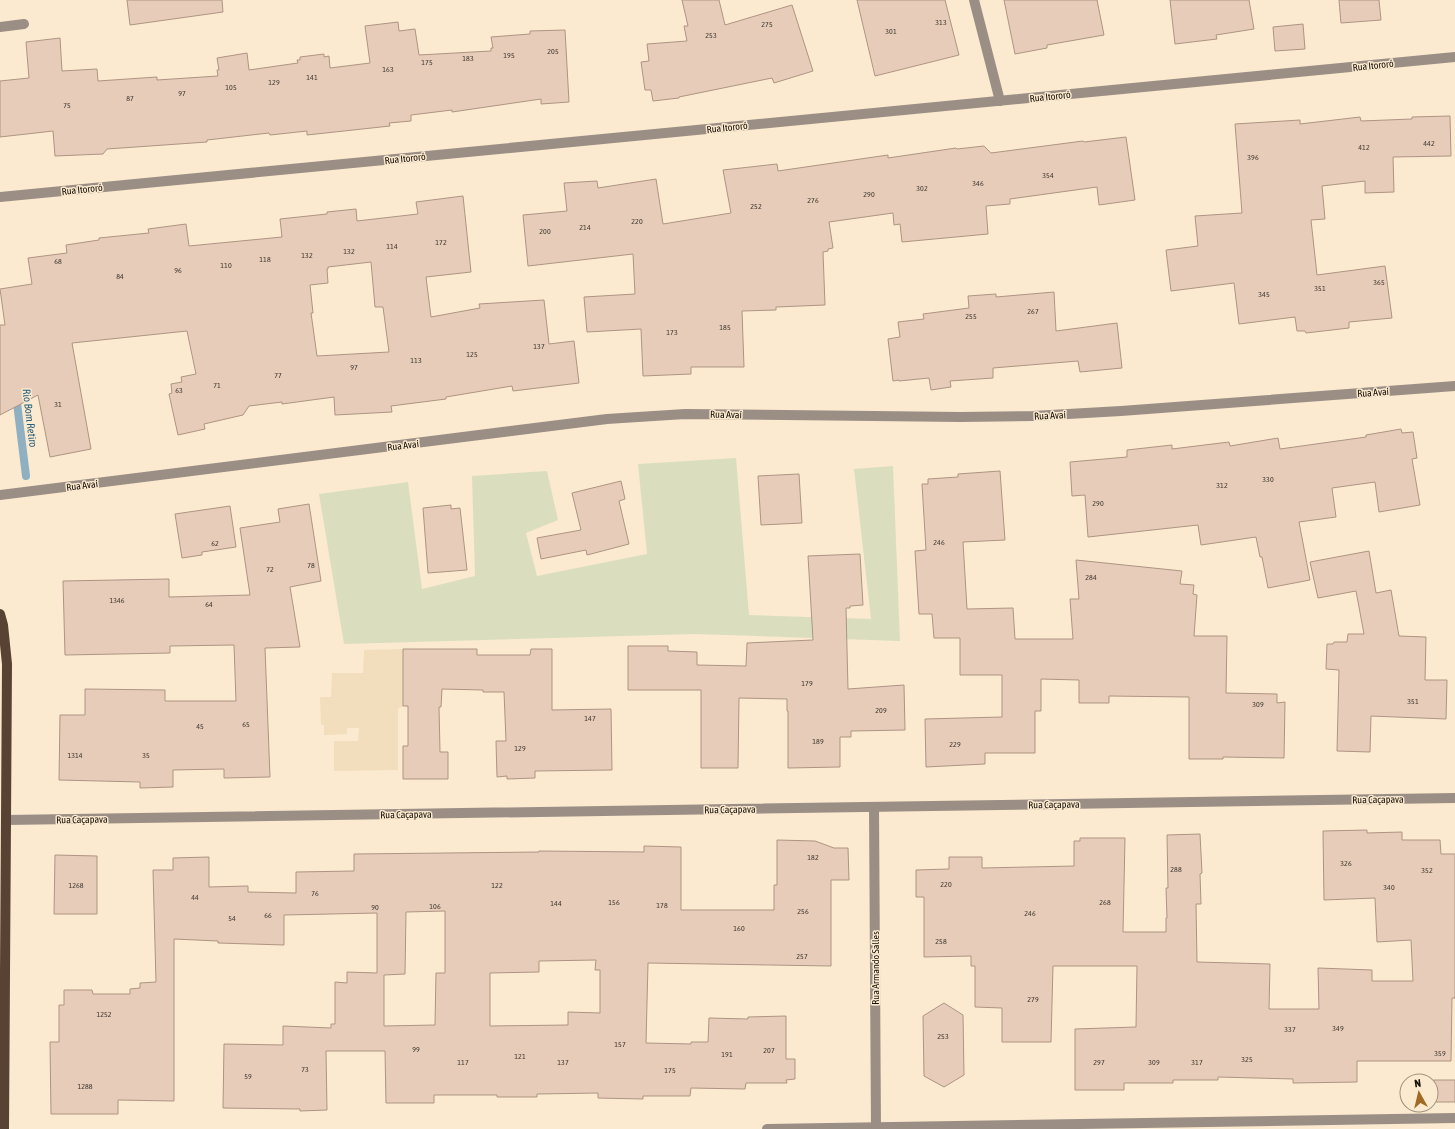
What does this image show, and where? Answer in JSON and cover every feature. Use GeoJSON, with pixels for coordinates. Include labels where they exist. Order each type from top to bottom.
{"type":"FeatureCollection","features":[{"type":"Feature","properties":{"kind":"main road"},"geometry":{"type":"LineString","coordinates":[[0,614],[3,625],[7,664],[3,822],[4,1129]]}},
{"type":"Feature","properties":{"kind":"street"},"geometry":{"type":"LineString","coordinates":[[974,0],[1000,101]]}},
{"type":"Feature","properties":{"kind":"street"},"geometry":{"type":"LineString","coordinates":[[0,26],[24,24]]}},
{"type":"Feature","properties":{"kind":"street","name":"Rua Itororó"},"geometry":{"type":"LineString","coordinates":[[0,197],[1455,57]]}},
{"type":"Feature","properties":{"kind":"street","name":"Rua Avaí"},"geometry":{"type":"LineString","coordinates":[[0,495],[607,420],[685,414],[1033,416],[1455,386]]}},
{"type":"Feature","properties":{"kind":"street","name":"Rua Caçapava"},"geometry":{"type":"LineString","coordinates":[[3,822],[1455,798]]}},
{"type":"Feature","properties":{"kind":"street","name":"Rua Armando Salles"},"geometry":{"type":"LineString","coordinates":[[874,807],[876,1128]]}},
{"type":"Feature","properties":{"kind":"street"},"geometry":{"type":"LineString","coordinates":[[767,1129],[1455,1118]]}},
{"type":"Feature","properties":{"kind":"shaded area"},"geometry":{"type":"Polygon","coordinates":[[[403,649],[403,707],[398,708],[398,770],[334,771],[334,741],[358,741],[359,728],[347,728],[347,734],[324,735],[324,725],[321,725],[320,697],[331,697],[332,673],[363,673],[364,650],[403,649]]]}},
{"type":"Feature","properties":{"kind":"green space"},"geometry":{"type":"Polygon","coordinates":[[[736,458],[749,615],[871,619],[854,469],[893,466],[900,641],[695,634],[344,644],[319,494],[408,482],[422,589],[475,576],[472,476],[547,471],[558,520],[526,533],[537,576],[647,554],[638,464],[736,458]]]}},
{"type":"Feature","properties":{"kind":"building"},"geometry":{"type":"Polygon","coordinates":[[[127,0],[222,0],[223,12],[130,25],[127,0]]]}},
{"type":"Feature","properties":{"kind":"building"},"geometry":{"type":"Polygon","coordinates":[[[682,0],[719,0],[725,25],[792,5],[813,71],[774,83],[772,78],[679,98],[653,101],[651,90],[645,90],[641,62],[649,61],[647,44],[687,41],[684,26],[688,26],[682,0]]]}},
{"type":"Feature","properties":{"kind":"building"},"geometry":{"type":"Polygon","coordinates":[[[857,0],[945,0],[959,55],[875,76],[857,0]]]}},
{"type":"Feature","properties":{"kind":"building"},"geometry":{"type":"Polygon","coordinates":[[[1004,0],[1097,0],[1104,35],[1047,45],[1047,48],[1015,54],[1004,0]]]}},
{"type":"Feature","properties":{"kind":"building"},"geometry":{"type":"Polygon","coordinates":[[[1170,0],[1249,0],[1254,29],[1216,35],[1217,39],[1175,44],[1170,0]]]}},
{"type":"Feature","properties":{"kind":"building"},"geometry":{"type":"Polygon","coordinates":[[[1339,0],[1379,0],[1381,20],[1341,23],[1339,0]]]}},
{"type":"Feature","properties":{"kind":"building"},"geometry":{"type":"Polygon","coordinates":[[[398,22],[399,31],[415,29],[419,55],[491,51],[491,48],[493,48],[491,37],[530,34],[530,31],[565,30],[569,102],[541,104],[541,99],[452,112],[452,110],[411,115],[411,121],[389,123],[390,126],[307,135],[307,131],[270,135],[269,133],[207,140],[207,142],[107,149],[103,154],[55,156],[53,131],[0,137],[0,81],[29,78],[26,42],[60,38],[62,71],[97,69],[98,81],[157,77],[157,80],[218,76],[217,70],[219,70],[217,58],[247,53],[249,70],[298,63],[297,60],[300,60],[300,57],[324,54],[324,57],[329,56],[330,68],[370,63],[365,26],[398,22]]]}},
{"type":"Feature","properties":{"kind":"building"},"geometry":{"type":"Polygon","coordinates":[[[1303,24],[1305,49],[1275,51],[1273,27],[1303,24]]]}},
{"type":"Feature","properties":{"kind":"building"},"geometry":{"type":"Polygon","coordinates":[[[1450,116],[1451,156],[1393,157],[1394,192],[1365,193],[1365,181],[1322,186],[1325,219],[1311,220],[1317,275],[1385,266],[1392,318],[1349,322],[1349,328],[1306,333],[1305,331],[1297,331],[1295,317],[1239,324],[1234,283],[1171,291],[1166,250],[1198,246],[1195,216],[1242,213],[1235,124],[1300,120],[1300,124],[1360,117],[1361,121],[1450,116]]]}},
{"type":"Feature","properties":{"kind":"building"},"geometry":{"type":"Polygon","coordinates":[[[1126,137],[1135,200],[1099,205],[1097,187],[1010,199],[1010,204],[986,206],[988,234],[902,242],[900,224],[894,225],[893,213],[829,222],[833,248],[823,252],[825,305],[776,307],[776,310],[742,311],[744,367],[691,367],[691,374],[643,376],[641,329],[587,332],[584,297],[635,294],[633,254],[528,266],[523,215],[567,211],[564,183],[597,181],[598,188],[656,179],[663,224],[731,213],[723,170],[777,164],[778,171],[888,155],[888,158],[956,148],[984,146],[991,153],[1126,137]]]}},
{"type":"Feature","properties":{"kind":"building"},"geometry":{"type":"Polygon","coordinates":[[[463,196],[471,272],[426,277],[431,317],[480,308],[479,304],[544,300],[549,344],[574,341],[579,383],[513,391],[512,386],[446,397],[446,399],[391,406],[392,412],[335,415],[334,397],[282,404],[282,402],[249,406],[243,415],[204,424],[205,429],[178,435],[169,394],[172,393],[171,384],[182,382],[181,377],[196,374],[187,331],[72,343],[91,449],[50,457],[38,395],[0,415],[0,325],[5,325],[0,289],[32,284],[28,258],[67,253],[66,245],[99,240],[99,238],[149,233],[148,229],[186,224],[189,246],[282,237],[280,219],[356,209],[357,221],[418,214],[416,202],[463,196]],[[371,262],[328,267],[328,283],[310,285],[313,313],[311,313],[317,356],[389,352],[383,307],[375,307],[371,262]]]}},
{"type":"Feature","properties":{"kind":"building"},"geometry":{"type":"Polygon","coordinates":[[[1054,292],[1056,331],[1117,323],[1122,368],[1080,372],[1078,361],[993,368],[993,378],[950,381],[951,387],[931,390],[929,378],[893,381],[888,339],[900,337],[898,322],[924,319],[923,314],[969,308],[968,296],[996,294],[996,297],[1054,292]]]}},
{"type":"Feature","properties":{"kind":"building"},"geometry":{"type":"Polygon","coordinates":[[[1401,429],[1402,433],[1413,432],[1417,458],[1412,459],[1420,505],[1379,512],[1375,482],[1332,488],[1336,517],[1299,522],[1310,580],[1268,588],[1262,557],[1260,557],[1256,537],[1201,545],[1198,525],[1088,537],[1085,495],[1072,496],[1070,462],[1127,457],[1127,450],[1172,445],[1172,449],[1229,442],[1230,446],[1278,438],[1280,449],[1366,437],[1366,435],[1401,429]]]}},
{"type":"Feature","properties":{"kind":"building"},"geometry":{"type":"Polygon","coordinates":[[[1000,471],[1005,540],[963,542],[967,609],[1013,608],[1015,639],[1073,639],[1070,599],[1079,599],[1076,560],[1182,571],[1180,584],[1194,585],[1193,594],[1197,595],[1194,636],[1227,636],[1226,693],[1277,694],[1277,703],[1285,702],[1284,758],[1223,757],[1223,759],[1189,759],[1189,697],[1109,696],[1109,703],[1079,703],[1079,680],[1041,679],[1041,711],[1035,711],[1035,753],[985,753],[985,764],[926,767],[925,719],[1002,717],[1002,675],[960,675],[960,638],[934,638],[932,614],[919,614],[915,551],[926,550],[922,484],[928,484],[928,479],[958,477],[958,474],[1000,471]]]}},
{"type":"Feature","properties":{"kind":"building"},"geometry":{"type":"Polygon","coordinates":[[[799,474],[802,523],[761,525],[758,476],[799,474]]]}},
{"type":"Feature","properties":{"kind":"building"},"geometry":{"type":"Polygon","coordinates":[[[621,481],[625,499],[619,501],[629,544],[587,555],[586,550],[541,559],[537,538],[581,530],[572,493],[621,481]]]}},
{"type":"Feature","properties":{"kind":"building"},"geometry":{"type":"Polygon","coordinates":[[[309,504],[321,581],[290,587],[300,647],[265,648],[270,777],[224,778],[224,769],[173,770],[173,787],[140,788],[140,782],[59,780],[60,715],[85,715],[85,689],[165,690],[165,701],[236,701],[234,645],[170,646],[170,653],[65,655],[63,581],[169,579],[169,597],[250,595],[240,528],[280,522],[278,509],[309,504]]]}},
{"type":"Feature","properties":{"kind":"building"},"geometry":{"type":"Polygon","coordinates":[[[451,505],[451,509],[460,508],[467,570],[428,573],[423,508],[451,505]]]}},
{"type":"Feature","properties":{"kind":"building"},"geometry":{"type":"Polygon","coordinates":[[[230,506],[236,547],[202,552],[202,555],[182,558],[175,514],[230,506]]]}},
{"type":"Feature","properties":{"kind":"building"},"geometry":{"type":"Polygon","coordinates":[[[1369,551],[1376,593],[1391,590],[1399,636],[1426,637],[1425,680],[1447,680],[1446,719],[1371,716],[1370,752],[1337,751],[1339,670],[1326,669],[1327,644],[1333,644],[1334,642],[1347,642],[1348,634],[1364,634],[1356,591],[1318,598],[1310,562],[1369,551]]]}},
{"type":"Feature","properties":{"kind":"building"},"geometry":{"type":"Polygon","coordinates":[[[860,554],[863,605],[850,606],[850,608],[846,608],[848,689],[904,685],[905,730],[851,731],[851,737],[840,737],[840,767],[788,768],[787,699],[739,698],[738,768],[701,768],[701,690],[628,690],[628,646],[668,646],[668,651],[697,652],[697,665],[746,666],[747,643],[813,640],[808,556],[860,554]]]}},
{"type":"Feature","properties":{"kind":"building"},"geometry":{"type":"Polygon","coordinates":[[[403,649],[477,649],[477,655],[530,655],[531,649],[552,649],[552,710],[611,709],[612,770],[535,771],[535,778],[507,779],[507,776],[497,777],[496,741],[506,741],[504,692],[442,689],[441,707],[439,707],[440,752],[448,752],[448,779],[403,779],[403,746],[408,746],[408,706],[403,706],[403,649]]]}},
{"type":"Feature","properties":{"kind":"building"},"geometry":{"type":"Polygon","coordinates":[[[1367,830],[1367,833],[1402,832],[1402,840],[1440,840],[1441,854],[1455,854],[1455,998],[1452,998],[1451,1061],[1357,1061],[1357,1082],[1293,1083],[1293,1079],[1218,1077],[1218,1080],[1173,1080],[1173,1083],[1124,1083],[1124,1090],[1075,1090],[1075,1029],[1136,1027],[1137,966],[1053,966],[1051,1042],[1002,1042],[1002,1008],[975,1007],[975,966],[971,966],[971,956],[924,957],[924,897],[916,897],[916,870],[949,869],[949,857],[982,857],[982,868],[1074,866],[1074,841],[1080,841],[1080,838],[1125,838],[1123,932],[1166,932],[1166,888],[1168,888],[1167,835],[1200,834],[1202,873],[1200,874],[1201,904],[1196,904],[1197,962],[1270,964],[1269,1009],[1319,1009],[1318,968],[1372,970],[1372,981],[1413,981],[1411,940],[1377,942],[1375,898],[1324,900],[1323,831],[1367,830]]]}},
{"type":"Feature","properties":{"kind":"building"},"geometry":{"type":"Polygon","coordinates":[[[777,840],[815,841],[834,848],[848,848],[849,880],[831,880],[831,966],[648,963],[646,1043],[691,1044],[691,1042],[708,1042],[709,1018],[748,1019],[748,1017],[786,1016],[786,1059],[795,1059],[795,1079],[786,1080],[787,1083],[746,1083],[745,1089],[691,1088],[690,1096],[643,1096],[643,1099],[598,1098],[598,1093],[537,1094],[537,1097],[497,1097],[497,1095],[434,1095],[434,1103],[386,1103],[385,1051],[326,1051],[327,1110],[300,1111],[300,1109],[223,1108],[224,1044],[283,1045],[283,1026],[331,1028],[331,1024],[335,1024],[335,982],[347,983],[347,972],[377,973],[377,913],[284,915],[284,945],[218,943],[218,941],[174,939],[174,1101],[118,1100],[118,1114],[51,1114],[50,1042],[59,1042],[59,1005],[64,1005],[64,990],[92,990],[93,994],[130,994],[130,989],[140,988],[140,983],[156,982],[153,870],[173,870],[173,858],[209,857],[209,887],[248,886],[248,892],[296,893],[296,872],[354,871],[354,854],[539,851],[644,852],[644,846],[681,847],[681,910],[774,910],[774,885],[777,885],[777,840]],[[445,911],[406,912],[405,974],[384,975],[384,1026],[435,1025],[436,973],[445,973],[445,911]],[[596,960],[539,961],[539,972],[490,973],[490,1026],[568,1025],[568,1012],[600,1013],[600,970],[595,970],[596,960]]]}},
{"type":"Feature","properties":{"kind":"building"},"geometry":{"type":"Polygon","coordinates":[[[55,855],[97,856],[97,914],[54,914],[55,855]]]}},
{"type":"Feature","properties":{"kind":"building"},"geometry":{"type":"Polygon","coordinates":[[[944,1003],[963,1015],[964,1075],[944,1087],[924,1076],[923,1016],[944,1003]]]}},
{"type":"Feature","properties":{"kind":"building"},"geometry":{"type":"Polygon","coordinates":[[[1439,1080],[1455,1080],[1455,1102],[1439,1102],[1439,1080]]]}},
{"type":"Feature","properties":{"kind":"waterway","name":"Rio Bom Retiro"},"geometry":{"type":"LineString","coordinates":[[16,395],[26,476]]}}]}
